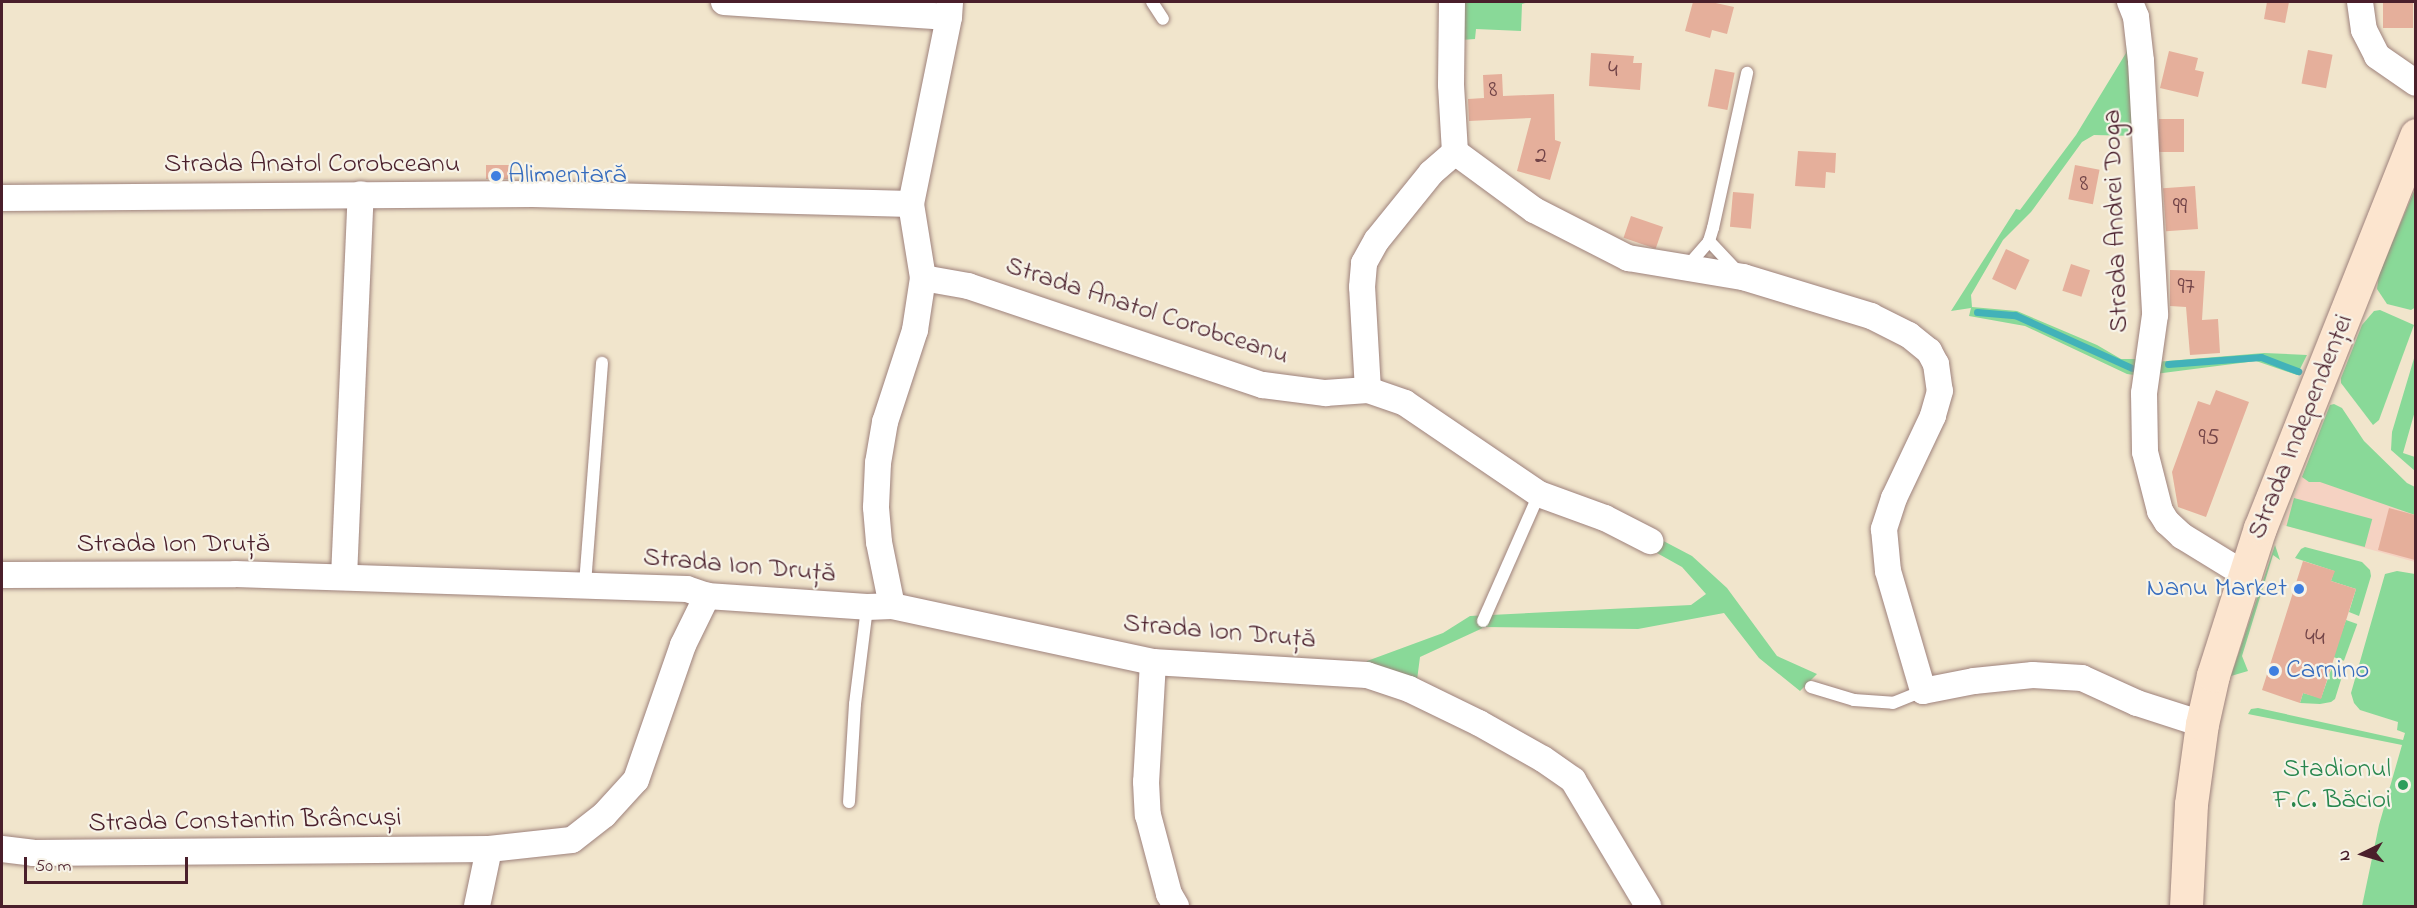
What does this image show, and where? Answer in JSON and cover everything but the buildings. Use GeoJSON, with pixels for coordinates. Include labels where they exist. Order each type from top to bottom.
{"type":"FeatureCollection","features":[{"type":"Feature","properties":{"kind":"main road","name":"Strada Independenței"},"geometry":{"type":"LineString","coordinates":[[2187,906],[2191,804],[2202,724],[2212,675],[2244,574],[2415,135]]}},
{"type":"Feature","properties":{"kind":"street"},"geometry":{"type":"LineString","coordinates":[[724,2],[950,9],[911,204],[923,279],[915,330],[885,422],[878,463],[876,507],[879,542],[892,606]]}},
{"type":"Feature","properties":{"kind":"street"},"geometry":{"type":"LineString","coordinates":[[1452,2],[1451,85],[1455,152]]}},
{"type":"Feature","properties":{"kind":"street","name":"Strada Andrei Doga"},"geometry":{"type":"LineString","coordinates":[[2130,2],[2136,17],[2141,61],[2155,315],[2144,393],[2145,452],[2160,511],[2167,522],[2182,536],[2244,574]]}},
{"type":"Feature","properties":{"kind":"street"},"geometry":{"type":"LineString","coordinates":[[2360,2],[2364,30],[2377,56],[2415,83]]}},
{"type":"Feature","properties":{"kind":"street"},"geometry":{"type":"LineString","coordinates":[[1455,152],[1534,210],[1628,258],[1743,277],[1871,316],[1909,335],[1929,351],[1936,364],[1940,391],[1933,416],[1894,498],[1884,529],[1888,571],[1923,691],[1974,681],[2033,675],[2082,678],[2138,703],[2202,724]]}},
{"type":"Feature","properties":{"kind":"street"},"geometry":{"type":"LineString","coordinates":[[1368,390],[1362,287],[1364,263],[1377,240],[1431,173],[1455,152]]}},
{"type":"Feature","properties":{"kind":"street"},"geometry":{"type":"LineString","coordinates":[[344,577],[361,194]]}},
{"type":"Feature","properties":{"kind":"street","name":"Strada Anatol Corobceanu"},"geometry":{"type":"LineString","coordinates":[[2,198],[533,194],[911,204]]}},
{"type":"Feature","properties":{"kind":"street","name":"Strada Anatol Corobceanu"},"geometry":{"type":"LineString","coordinates":[[923,279],[968,286],[1263,386],[1325,393],[1368,390],[1405,403],[1539,494],[1605,518],[1650,541]]}},
{"type":"Feature","properties":{"kind":"street","name":"Strada Ion Druță"},"geometry":{"type":"LineString","coordinates":[[2,575],[235,574],[687,589],[707,596],[867,607],[892,606],[1154,662],[1367,675],[1409,689],[1469,718],[1543,759],[1573,780],[1648,906]]}},
{"type":"Feature","properties":{"kind":"street","name":"Strada Constantin Brâncuși"},"geometry":{"type":"LineString","coordinates":[[2,849],[33,853],[489,849],[572,840],[604,815],[636,780],[683,645],[707,596]]}},
{"type":"Feature","properties":{"kind":"street"},"geometry":{"type":"LineString","coordinates":[[1154,662],[1146,783],[1148,815],[1169,894],[1176,906]]}},
{"type":"Feature","properties":{"kind":"street"},"geometry":{"type":"LineString","coordinates":[[477,906],[489,849]]}},
{"type":"Feature","properties":{"kind":"lane"},"geometry":{"type":"LineString","coordinates":[[1152,2],[1163,19]]}},
{"type":"Feature","properties":{"kind":"lane"},"geometry":{"type":"LineString","coordinates":[[1685,269],[1709,241],[1747,73]]}},
{"type":"Feature","properties":{"kind":"lane"},"geometry":{"type":"LineString","coordinates":[[1709,241],[1743,277]]}},
{"type":"Feature","properties":{"kind":"lane"},"geometry":{"type":"LineString","coordinates":[[585,584],[602,363]]}},
{"type":"Feature","properties":{"kind":"lane"},"geometry":{"type":"LineString","coordinates":[[1483,621],[1539,494]]}},
{"type":"Feature","properties":{"kind":"lane"},"geometry":{"type":"LineString","coordinates":[[849,802],[855,704],[867,607]]}},
{"type":"Feature","properties":{"kind":"lane"},"geometry":{"type":"LineString","coordinates":[[1811,687],[1854,700],[1893,703],[1923,691]]}},
{"type":"Feature","properties":{"kind":"shaded area"},"geometry":{"type":"Polygon","coordinates":[[[2307,464],[2415,497],[2415,562],[2283,525],[2307,464]]]}},
{"type":"Feature","properties":{"kind":"green space"},"geometry":{"type":"Polygon","coordinates":[[[1459,2],[1529,2],[1522,4],[1521,31],[1476,29],[1475,39],[1461,40],[1459,2]]]}},
{"type":"Feature","properties":{"kind":"green space"},"geometry":{"type":"Polygon","coordinates":[[[2126,22],[2137,136],[2094,135],[2082,142],[2031,212],[2003,240],[1971,295],[1972,307],[2017,311],[2097,345],[2121,359],[2144,359],[2141,376],[2127,374],[2025,326],[1969,316],[1971,308],[1951,311],[2016,209],[2020,210],[2076,135],[2126,53],[2126,22]]]}},
{"type":"Feature","properties":{"kind":"green space"},"geometry":{"type":"Polygon","coordinates":[[[2415,189],[2416,307],[2411,310],[2387,304],[2377,289],[2379,274],[2415,189]]]}},
{"type":"Feature","properties":{"kind":"green space"},"geometry":{"type":"Polygon","coordinates":[[[2380,310],[2414,325],[2379,420],[2373,425],[2341,383],[2341,378],[2362,325],[2374,311],[2380,310]]]}},
{"type":"Feature","properties":{"kind":"green space"},"geometry":{"type":"Polygon","coordinates":[[[2264,353],[2307,355],[2297,375],[2256,361],[2155,374],[2155,362],[2264,353]]]}},
{"type":"Feature","properties":{"kind":"green space"},"geometry":{"type":"Polygon","coordinates":[[[2415,355],[2415,411],[2403,453],[2415,457],[2415,471],[2391,450],[2392,432],[2415,355]]]}},
{"type":"Feature","properties":{"kind":"green space"},"geometry":{"type":"Polygon","coordinates":[[[2334,404],[2342,408],[2364,441],[2407,483],[2415,487],[2415,515],[2320,482],[2309,482],[2302,477],[2330,405],[2334,404]]]}},
{"type":"Feature","properties":{"kind":"green space"},"geometry":{"type":"Polygon","coordinates":[[[2294,498],[2372,519],[2365,547],[2286,526],[2294,498]]]}},
{"type":"Feature","properties":{"kind":"green space"},"geometry":{"type":"Polygon","coordinates":[[[1654,536],[1692,556],[1727,588],[1777,656],[1817,674],[1800,691],[1759,658],[1724,613],[1638,629],[1485,627],[1420,657],[1417,680],[1363,667],[1367,661],[1443,633],[1470,616],[1691,605],[1706,594],[1682,567],[1648,548],[1654,536]]]}},
{"type":"Feature","properties":{"kind":"green space"},"geometry":{"type":"Polygon","coordinates":[[[2275,545],[2280,560],[2273,555],[2242,656],[2248,671],[2231,676],[2275,545]]]}},
{"type":"Feature","properties":{"kind":"green space"},"geometry":{"type":"Polygon","coordinates":[[[2305,547],[2362,562],[2370,570],[2371,576],[2359,616],[2349,612],[2356,589],[2331,581],[2334,571],[2295,558],[2305,547]]]}},
{"type":"Feature","properties":{"kind":"green space"},"geometry":{"type":"Polygon","coordinates":[[[2397,571],[2415,574],[2415,906],[2362,906],[2379,825],[2402,745],[2248,714],[2251,709],[2258,708],[2403,740],[2405,733],[2397,730],[2398,722],[2360,710],[2354,703],[2351,693],[2385,574],[2397,571]]]}},
{"type":"Feature","properties":{"kind":"green space"},"geometry":{"type":"Polygon","coordinates":[[[2346,620],[2357,624],[2344,661],[2333,657],[2346,620]]]}},
{"type":"Feature","properties":{"kind":"green space"},"geometry":{"type":"Polygon","coordinates":[[[2332,667],[2344,670],[2335,699],[2320,704],[2300,703],[2303,693],[2321,698],[2332,667]]]}},
{"type":"Feature","properties":{"kind":"waterway"},"geometry":{"type":"LineString","coordinates":[[1977,312],[2015,315],[2132,368]]}},
{"type":"Feature","properties":{"kind":"waterway"},"geometry":{"type":"LineString","coordinates":[[2168,364],[2261,357],[2298,371]]}},
{"type":"Feature","properties":{"kind":"place","name":"Alimentară"},"geometry":{"type":"Point","coordinates":[496,176]}},
{"type":"Feature","properties":{"kind":"place","name":"Nanu Market"},"geometry":{"type":"Point","coordinates":[2299,589]}},
{"type":"Feature","properties":{"kind":"place","name":"Carnino"},"geometry":{"type":"Point","coordinates":[2274,671]}},
{"type":"Feature","properties":{"kind":"place","name":"Stadionul F.C. Băcioi"},"geometry":{"type":"Point","coordinates":[2403,785]}}]}
